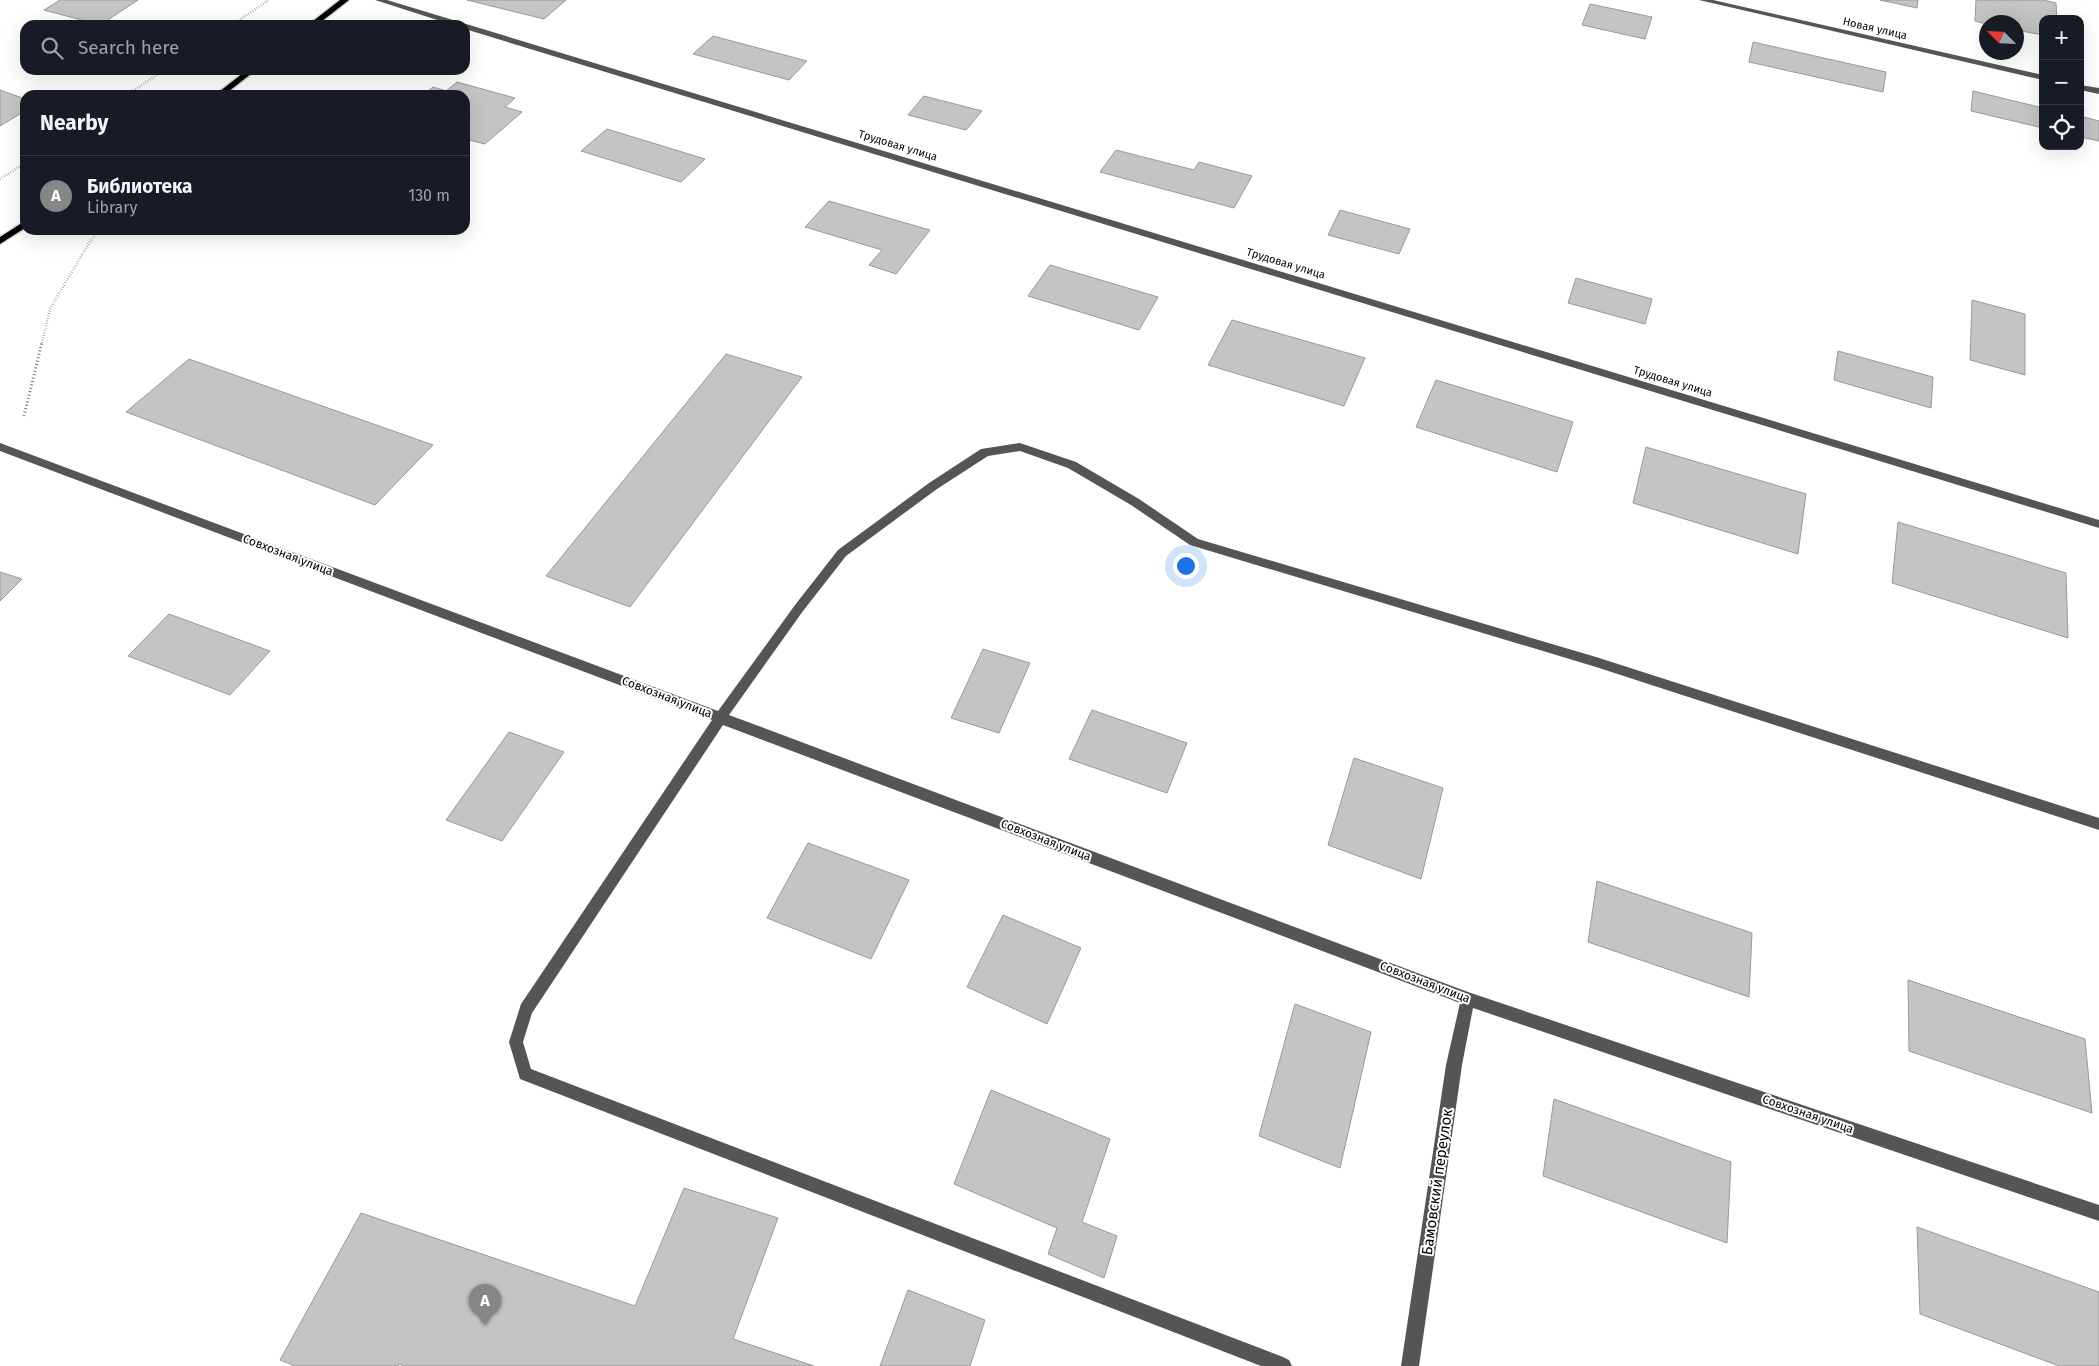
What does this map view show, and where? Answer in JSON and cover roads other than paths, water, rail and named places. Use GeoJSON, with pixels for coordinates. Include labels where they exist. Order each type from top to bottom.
{"type":"FeatureCollection","features":[{"type":"Feature","properties":{"kind":"main road"},"geometry":{"type":"LineString","coordinates":[[319,20],[345,0]]}},
{"type":"Feature","properties":{"kind":"main road"},"geometry":{"type":"LineString","coordinates":[[226,90],[245,75]]}},
{"type":"Feature","properties":{"kind":"main road"},"geometry":{"type":"LineString","coordinates":[[0,241],[20,227]]}},
{"type":"Feature","properties":{"kind":"street"},"geometry":{"type":"LineString","coordinates":[[379,0],[445,20]]}},
{"type":"Feature","properties":{"kind":"street","name":"Новая улица"},"geometry":{"type":"LineString","coordinates":[[1703,0],[2039,77]]}},
{"type":"Feature","properties":{"kind":"street","name":"Трудовая улица"},"geometry":{"type":"LineString","coordinates":[[470,28],[2099,524]]}},
{"type":"Feature","properties":{"kind":"street"},"geometry":{"type":"LineString","coordinates":[[2084,88],[2099,91]]}},
{"type":"Feature","properties":{"kind":"street"},"geometry":{"type":"LineString","coordinates":[[1283,1366],[525,1074],[516,1042],[526,1009],[721,717],[799,608],[842,553],[933,486],[985,452],[1020,446],[1072,465],[1135,502],[1194,542],[1596,662],[2099,824]]}},
{"type":"Feature","properties":{"kind":"street","name":"Совхозная улица"},"geometry":{"type":"LineString","coordinates":[[0,447],[1468,999],[2099,1213]]}},
{"type":"Feature","properties":{"kind":"street","name":"Бамовский переулок"},"geometry":{"type":"LineString","coordinates":[[1410,1366],[1454,1065],[1468,999]]}},
{"type":"Feature","properties":{"kind":"place","name":"Библиотека"},"geometry":{"type":"Point","coordinates":[485,1325]}}]}
